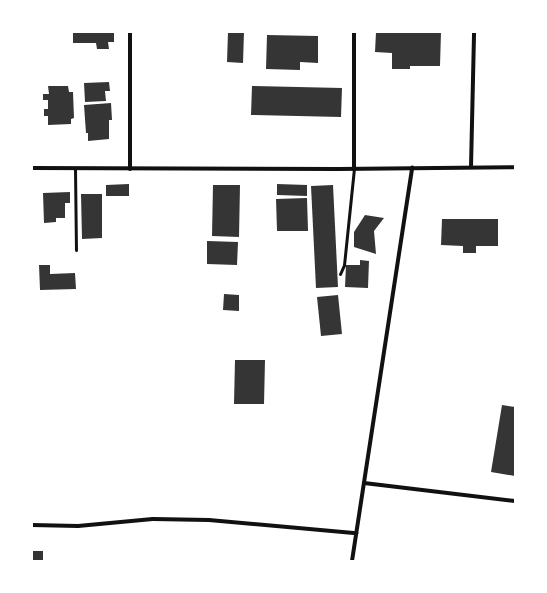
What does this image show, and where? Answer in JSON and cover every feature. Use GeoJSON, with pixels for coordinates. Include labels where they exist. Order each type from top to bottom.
{"type":"FeatureCollection","features":[{"type":"Feature","properties":{"kind":"street"},"geometry":{"type":"LineString","coordinates":[[130,32],[130,169]]}},
{"type":"Feature","properties":{"kind":"street"},"geometry":{"type":"LineString","coordinates":[[354,32],[354,169]]}},
{"type":"Feature","properties":{"kind":"street"},"geometry":{"type":"LineString","coordinates":[[471,167],[474,32]]}},
{"type":"Feature","properties":{"kind":"street"},"geometry":{"type":"LineString","coordinates":[[32,168],[354,169],[515,167]]}},
{"type":"Feature","properties":{"kind":"street"},"geometry":{"type":"LineString","coordinates":[[352,561],[412,168]]}},
{"type":"Feature","properties":{"kind":"street"},"geometry":{"type":"LineString","coordinates":[[364,483],[515,501]]}},
{"type":"Feature","properties":{"kind":"street"},"geometry":{"type":"LineString","coordinates":[[32,525],[78,526],[153,519],[209,520],[356,533]]}},
{"type":"Feature","properties":{"kind":"lane"},"geometry":{"type":"LineString","coordinates":[[75,169],[76,250]]}},
{"type":"Feature","properties":{"kind":"lane"},"geometry":{"type":"LineString","coordinates":[[340,274],[344,265],[354,169]]}},
{"type":"Feature","properties":{"kind":"building"},"geometry":{"type":"Polygon","coordinates":[[[73,32],[114,32],[114,42],[108,42],[109,49],[97,49],[96,43],[73,43],[73,32]]]}},
{"type":"Feature","properties":{"kind":"building"},"geometry":{"type":"Polygon","coordinates":[[[228,32],[244,32],[243,63],[227,62],[228,32]]]}},
{"type":"Feature","properties":{"kind":"building"},"geometry":{"type":"Polygon","coordinates":[[[376,32],[441,32],[440,66],[410,66],[410,69],[392,69],[392,53],[375,52],[376,32]]]}},
{"type":"Feature","properties":{"kind":"building"},"geometry":{"type":"Polygon","coordinates":[[[267,35],[318,36],[318,63],[300,62],[300,70],[266,69],[267,35]]]}},
{"type":"Feature","properties":{"kind":"building"},"geometry":{"type":"Polygon","coordinates":[[[109,82],[110,91],[105,91],[106,101],[85,102],[84,83],[109,82]]]}},
{"type":"Feature","properties":{"kind":"building"},"geometry":{"type":"Polygon","coordinates":[[[48,86],[68,86],[69,92],[73,92],[74,118],[71,119],[71,124],[48,125],[48,116],[44,116],[44,109],[48,109],[48,100],[43,100],[43,94],[49,94],[48,86]]]}},
{"type":"Feature","properties":{"kind":"building"},"geometry":{"type":"Polygon","coordinates":[[[252,86],[342,88],[341,117],[251,115],[252,86]]]}},
{"type":"Feature","properties":{"kind":"building"},"geometry":{"type":"Polygon","coordinates":[[[111,103],[112,120],[109,120],[109,139],[88,141],[84,105],[111,103]]]}},
{"type":"Feature","properties":{"kind":"building"},"geometry":{"type":"Polygon","coordinates":[[[129,184],[129,196],[106,196],[106,185],[129,184]]]}},
{"type":"Feature","properties":{"kind":"building"},"geometry":{"type":"Polygon","coordinates":[[[277,184],[307,185],[307,196],[277,195],[277,184]]]}},
{"type":"Feature","properties":{"kind":"building"},"geometry":{"type":"Polygon","coordinates":[[[213,185],[240,185],[239,237],[212,236],[213,185]]]}},
{"type":"Feature","properties":{"kind":"building"},"geometry":{"type":"Polygon","coordinates":[[[333,185],[338,287],[316,288],[311,186],[333,185]]]}},
{"type":"Feature","properties":{"kind":"building"},"geometry":{"type":"Polygon","coordinates":[[[70,192],[70,203],[65,203],[65,218],[56,218],[56,222],[44,223],[43,193],[70,192]]]}},
{"type":"Feature","properties":{"kind":"building"},"geometry":{"type":"Polygon","coordinates":[[[81,194],[102,194],[102,238],[82,239],[81,194]]]}},
{"type":"Feature","properties":{"kind":"building"},"geometry":{"type":"Polygon","coordinates":[[[307,198],[308,231],[277,231],[276,199],[307,198]]]}},
{"type":"Feature","properties":{"kind":"building"},"geometry":{"type":"Polygon","coordinates":[[[365,215],[384,218],[374,231],[376,254],[354,247],[354,232],[365,215]]]}},
{"type":"Feature","properties":{"kind":"building"},"geometry":{"type":"Polygon","coordinates":[[[442,219],[498,219],[498,246],[476,246],[476,253],[463,253],[463,246],[441,245],[442,219]]]}},
{"type":"Feature","properties":{"kind":"building"},"geometry":{"type":"Polygon","coordinates":[[[207,241],[238,242],[237,265],[207,264],[207,241]]]}},
{"type":"Feature","properties":{"kind":"building"},"geometry":{"type":"Polygon","coordinates":[[[360,260],[369,261],[368,288],[345,287],[346,265],[360,265],[360,260]]]}},
{"type":"Feature","properties":{"kind":"building"},"geometry":{"type":"Polygon","coordinates":[[[39,265],[50,265],[50,274],[75,273],[76,289],[40,290],[39,265]]]}},
{"type":"Feature","properties":{"kind":"building"},"geometry":{"type":"Polygon","coordinates":[[[224,294],[239,295],[239,311],[223,310],[224,294]]]}},
{"type":"Feature","properties":{"kind":"building"},"geometry":{"type":"Polygon","coordinates":[[[338,295],[342,334],[321,336],[317,297],[338,295]]]}},
{"type":"Feature","properties":{"kind":"building"},"geometry":{"type":"Polygon","coordinates":[[[235,360],[265,360],[264,404],[234,404],[235,360]]]}},
{"type":"Feature","properties":{"kind":"building"},"geometry":{"type":"Polygon","coordinates":[[[502,405],[515,407],[515,476],[491,472],[502,405]]]}},
{"type":"Feature","properties":{"kind":"building"},"geometry":{"type":"Polygon","coordinates":[[[32,551],[43,551],[43,561],[32,561],[32,551]]]}}]}
